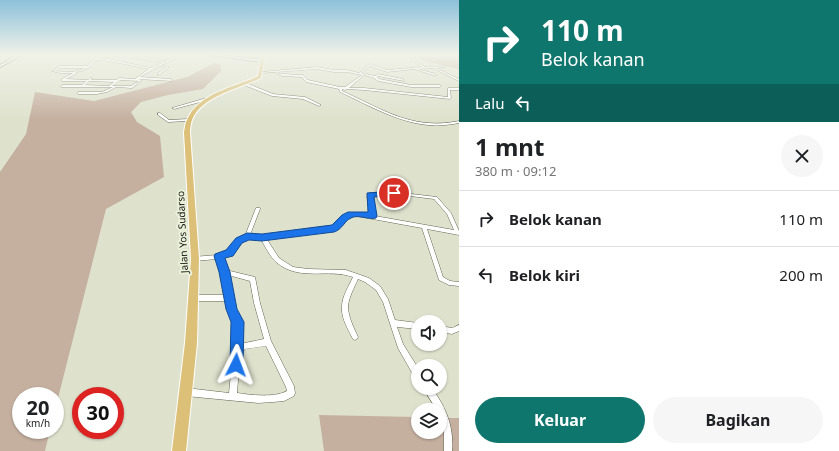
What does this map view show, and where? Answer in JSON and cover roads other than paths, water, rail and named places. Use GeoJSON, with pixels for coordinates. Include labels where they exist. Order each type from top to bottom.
{"type":"FeatureCollection","features":[{"type":"Feature","properties":{"kind":"highway"},"geometry":{"type":"LineString","coordinates":[[188,120],[196,108],[210,99],[260,76]]}},
{"type":"Feature","properties":{"kind":"highway","name":"Jalan Yos Sudarso"},"geometry":{"type":"LineString","coordinates":[[180,451],[194,298],[195,259],[187,132],[188,120]]}},
{"type":"Feature","properties":{"kind":"street"},"geometry":{"type":"LineString","coordinates":[[70,76],[63,80],[171,80]]}},
{"type":"Feature","properties":{"kind":"street"},"geometry":{"type":"LineString","coordinates":[[137,79],[141,76]]}},
{"type":"Feature","properties":{"kind":"street"},"geometry":{"type":"LineString","coordinates":[[302,76],[307,81],[345,89],[364,89],[450,98],[449,89],[459,89]]}},
{"type":"Feature","properties":{"kind":"street"},"geometry":{"type":"LineString","coordinates":[[345,89],[362,76]]}},
{"type":"Feature","properties":{"kind":"street"},"geometry":{"type":"LineString","coordinates":[[369,76],[375,77],[378,80],[406,85],[440,86]]}},
{"type":"Feature","properties":{"kind":"street"},"geometry":{"type":"LineString","coordinates":[[383,76],[403,80]]}},
{"type":"Feature","properties":{"kind":"street"},"geometry":{"type":"LineString","coordinates":[[434,76],[433,77],[435,79]]}},
{"type":"Feature","properties":{"kind":"street"},"geometry":{"type":"LineString","coordinates":[[449,76],[459,80]]}},
{"type":"Feature","properties":{"kind":"street"},"geometry":{"type":"LineString","coordinates":[[90,79],[77,93],[109,92],[116,81]]}},
{"type":"Feature","properties":{"kind":"street"},"geometry":{"type":"LineString","coordinates":[[62,86],[132,87],[141,80],[137,79]]}},
{"type":"Feature","properties":{"kind":"street"},"geometry":{"type":"LineString","coordinates":[[245,84],[272,95],[298,97],[320,105]]}},
{"type":"Feature","properties":{"kind":"street"},"geometry":{"type":"LineString","coordinates":[[340,88],[383,111],[407,121],[430,125],[459,122]]}},
{"type":"Feature","properties":{"kind":"street"},"geometry":{"type":"LineString","coordinates":[[174,108],[189,106],[206,99],[210,99]]}},
{"type":"Feature","properties":{"kind":"street"},"geometry":{"type":"LineString","coordinates":[[159,114],[168,121],[188,120]]}},
{"type":"Feature","properties":{"kind":"street"},"geometry":{"type":"LineString","coordinates":[[373,216],[369,196],[371,194],[394,193],[433,198],[449,213],[458,232]]}},
{"type":"Feature","properties":{"kind":"street"},"geometry":{"type":"LineString","coordinates":[[247,237],[258,209]]}},
{"type":"Feature","properties":{"kind":"street"},"geometry":{"type":"LineString","coordinates":[[195,259],[219,256],[229,253],[239,241],[247,237],[262,238],[334,228],[339,226],[345,217],[351,214],[373,216],[458,232]]}},
{"type":"Feature","properties":{"kind":"street"},"geometry":{"type":"LineString","coordinates":[[424,226],[441,278],[449,283],[459,284]]}},
{"type":"Feature","properties":{"kind":"street"},"geometry":{"type":"LineString","coordinates":[[262,238],[277,260],[292,269],[308,271],[336,270],[357,276],[372,283],[383,295],[400,346],[411,364]]}},
{"type":"Feature","properties":{"kind":"street"},"geometry":{"type":"LineString","coordinates":[[219,256],[232,309],[238,322],[233,396]]}},
{"type":"Feature","properties":{"kind":"street"},"geometry":{"type":"LineString","coordinates":[[186,392],[261,400],[286,398],[291,393],[290,386],[268,342],[257,303],[253,279],[224,272]]}},
{"type":"Feature","properties":{"kind":"street"},"geometry":{"type":"LineString","coordinates":[[355,337],[344,306],[357,276]]}},
{"type":"Feature","properties":{"kind":"street"},"geometry":{"type":"LineString","coordinates":[[194,298],[230,298]]}},
{"type":"Feature","properties":{"kind":"street"},"geometry":{"type":"LineString","coordinates":[[392,323],[411,325]]}},
{"type":"Feature","properties":{"kind":"street"},"geometry":{"type":"LineString","coordinates":[[447,330],[452,331],[459,328]]}},
{"type":"Feature","properties":{"kind":"street"},"geometry":{"type":"LineString","coordinates":[[237,354],[243,346],[268,342]]}},
{"type":"Feature","properties":{"kind":"street"},"geometry":{"type":"LineString","coordinates":[[431,395],[448,424],[448,451]]}}]}
